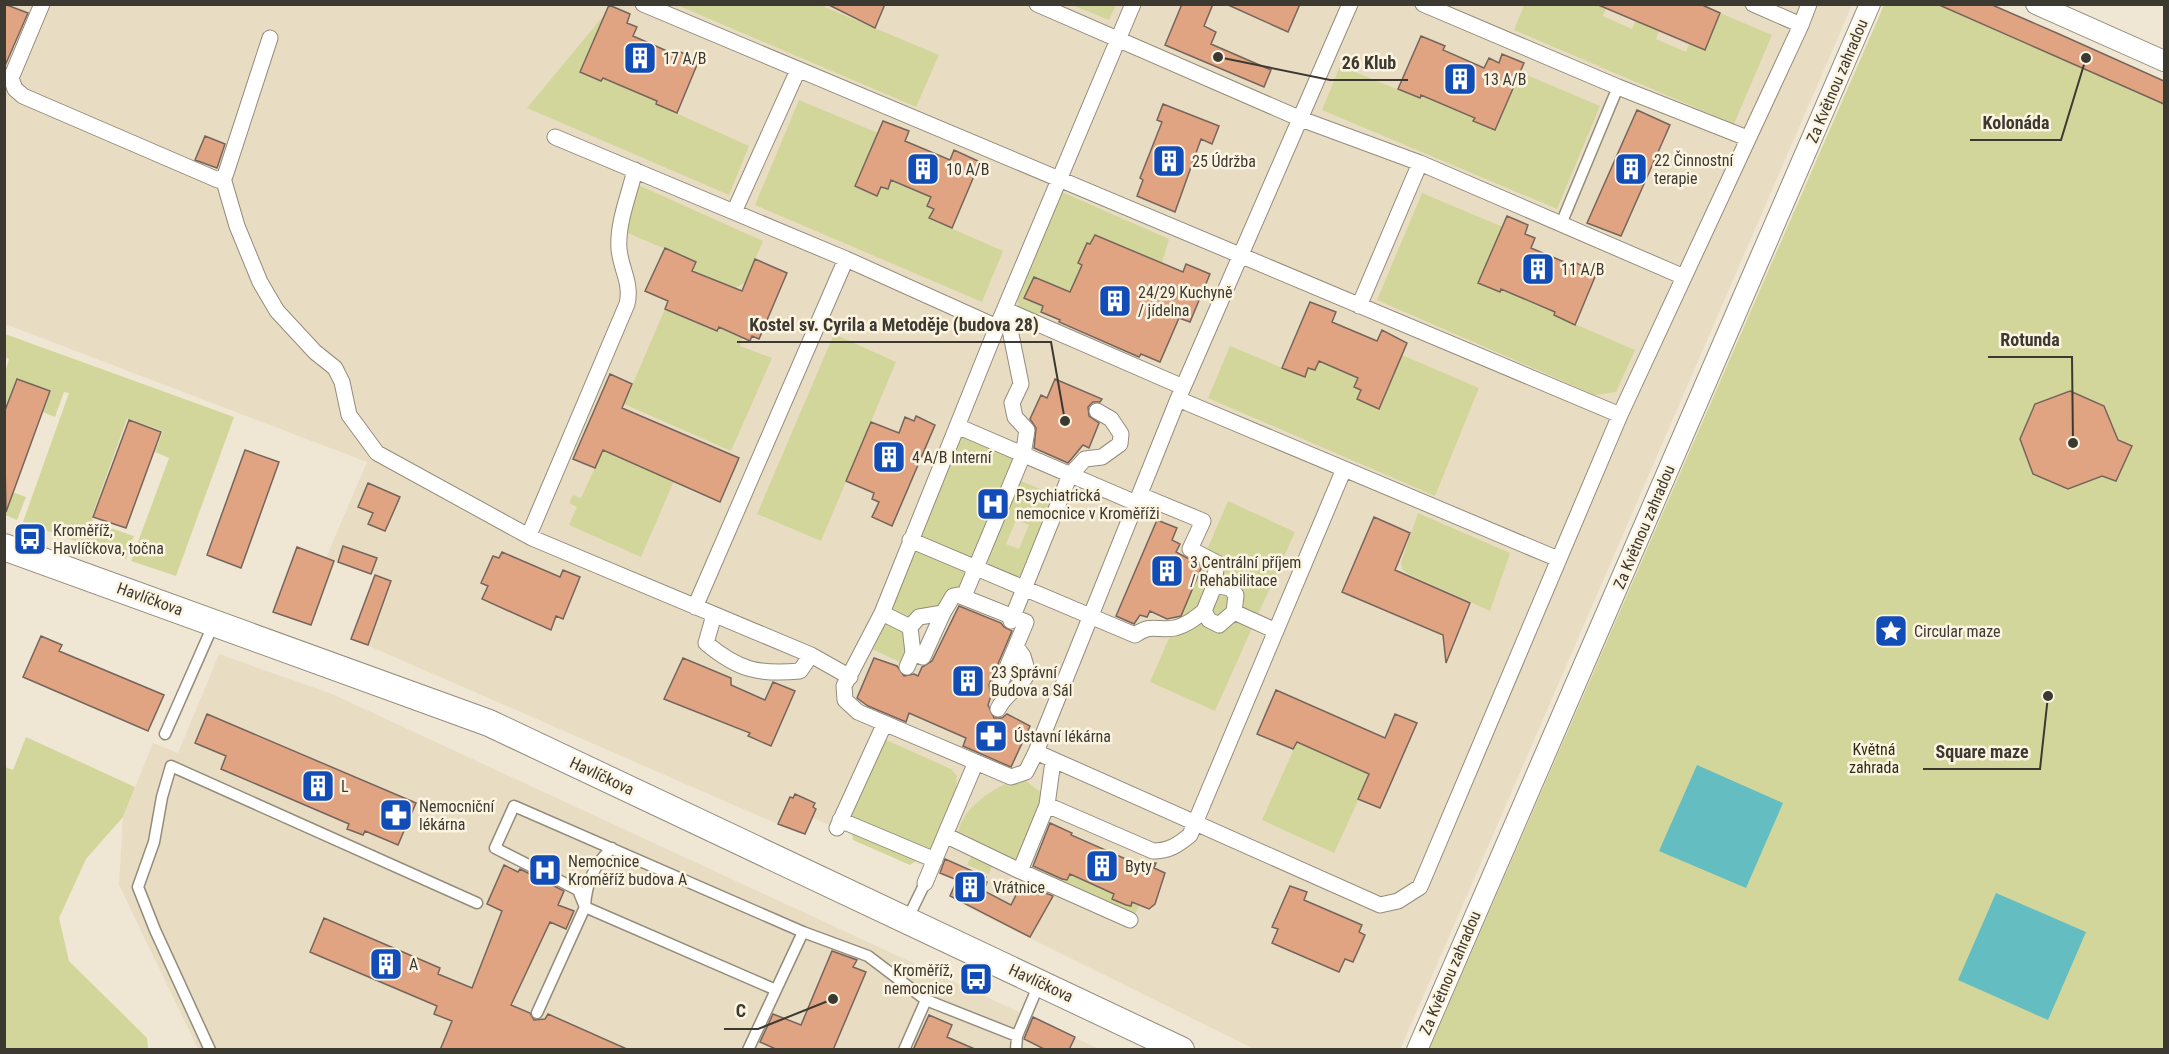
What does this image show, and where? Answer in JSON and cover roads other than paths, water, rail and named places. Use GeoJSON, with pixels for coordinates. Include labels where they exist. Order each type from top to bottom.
{"type":"FeatureCollection","features":[{"type":"Feature","properties":{"kind":"street"},"geometry":{"type":"LineString","coordinates":[[42,4],[11,78],[15,89],[23,96],[218,180],[223,178]]}},
{"type":"Feature","properties":{"kind":"street"},"geometry":{"type":"LineString","coordinates":[[643,4],[664,9],[798,70],[1620,415]]}},
{"type":"Feature","properties":{"kind":"street"},"geometry":{"type":"LineString","coordinates":[[1037,4],[1301,119],[1420,163],[1684,277]]}},
{"type":"Feature","properties":{"kind":"street"},"geometry":{"type":"LineString","coordinates":[[1133,4],[910,540],[882,613],[844,686],[845,700],[858,712],[1011,777],[1026,772],[1036,753],[1181,393],[1350,4]]}},
{"type":"Feature","properties":{"kind":"street"},"geometry":{"type":"LineString","coordinates":[[1423,4],[1618,87],[1747,138]]}},
{"type":"Feature","properties":{"kind":"street"},"geometry":{"type":"LineString","coordinates":[[1753,4],[1801,25]]}},
{"type":"Feature","properties":{"kind":"street"},"geometry":{"type":"LineString","coordinates":[[1036,753],[1380,905],[1398,901],[1420,887],[1620,415],[1809,4]]}},
{"type":"Feature","properties":{"kind":"street","name":"Za Květnou zahradou"},"geometry":{"type":"LineString","coordinates":[[1417,1050],[1870,4]]}},
{"type":"Feature","properties":{"kind":"street"},"geometry":{"type":"LineString","coordinates":[[2036,4],[2164,61]]}},
{"type":"Feature","properties":{"kind":"street"},"geometry":{"type":"LineString","coordinates":[[270,38],[223,178],[237,226],[260,282],[277,311],[315,352],[335,368],[342,382],[349,415],[377,453],[529,535],[811,656],[850,677]]}},
{"type":"Feature","properties":{"kind":"street"},"geometry":{"type":"LineString","coordinates":[[734,212],[798,70]]}},
{"type":"Feature","properties":{"kind":"street"},"geometry":{"type":"LineString","coordinates":[[555,137],[846,259],[998,327]]}},
{"type":"Feature","properties":{"kind":"street"},"geometry":{"type":"LineString","coordinates":[[1359,306],[1420,163]]}},
{"type":"Feature","properties":{"kind":"street"},"geometry":{"type":"LineString","coordinates":[[529,535],[627,304],[630,283],[619,250],[620,235],[635,170]]}},
{"type":"Feature","properties":{"kind":"street"},"geometry":{"type":"LineString","coordinates":[[695,607],[846,259]]}},
{"type":"Feature","properties":{"kind":"street"},"geometry":{"type":"LineString","coordinates":[[1006,310],[1344,469],[1558,559]]}},
{"type":"Feature","properties":{"kind":"street"},"geometry":{"type":"LineString","coordinates":[[964,596],[1023,454],[1028,430],[1016,417],[1012,403],[1021,384],[1006,310]]}},
{"type":"Feature","properties":{"kind":"street"},"geometry":{"type":"LineString","coordinates":[[1012,619],[1070,475],[1085,459],[1102,456],[1120,444],[1121,434],[1111,419],[1097,411]]}},
{"type":"Feature","properties":{"kind":"street"},"geometry":{"type":"LineString","coordinates":[[910,540],[1135,634],[1145,627],[1175,628],[1190,622],[1204,611],[1213,589],[1217,563],[1190,549],[1203,521],[1070,475],[957,426]]}},
{"type":"Feature","properties":{"kind":"street"},"geometry":{"type":"LineString","coordinates":[[1047,805],[1153,851],[1166,851],[1179,845],[1190,835],[1344,469]]}},
{"type":"Feature","properties":{"kind":"street","name":"Havlíčkova"},"geometry":{"type":"LineString","coordinates":[[4,547],[489,723],[1181,1050]]}},
{"type":"Feature","properties":{"kind":"street"},"geometry":{"type":"LineString","coordinates":[[1204,611],[1209,620],[1219,625],[1234,612],[1236,595],[1230,588],[1219,585],[1213,589]]}},
{"type":"Feature","properties":{"kind":"street"},"geometry":{"type":"LineString","coordinates":[[943,614],[919,617],[910,627],[910,660],[923,657],[953,596],[964,596],[1012,619],[1026,622],[998,689],[1001,702],[1024,680],[1028,673],[1023,656],[1016,646]]}},
{"type":"Feature","properties":{"kind":"street"},"geometry":{"type":"LineString","coordinates":[[1234,612],[1276,631]]}},
{"type":"Feature","properties":{"kind":"street"},"geometry":{"type":"LineString","coordinates":[[882,613],[910,627]]}},
{"type":"Feature","properties":{"kind":"street"},"geometry":{"type":"LineString","coordinates":[[714,615],[706,643],[727,660],[752,671],[775,674],[800,671],[811,656]]}},
{"type":"Feature","properties":{"kind":"street"},"geometry":{"type":"LineString","coordinates":[[884,725],[838,824],[935,860]]}},
{"type":"Feature","properties":{"kind":"street"},"geometry":{"type":"LineString","coordinates":[[1020,871],[1047,805],[1053,761]]}},
{"type":"Feature","properties":{"kind":"street"},"geometry":{"type":"LineString","coordinates":[[925,883],[976,762]]}},
{"type":"Feature","properties":{"kind":"street"},"geometry":{"type":"LineString","coordinates":[[945,835],[1130,920]]}},
{"type":"Feature","properties":{"kind":"lane"},"geometry":{"type":"LineString","coordinates":[[1561,224],[1618,87]]}},
{"type":"Feature","properties":{"kind":"lane"},"geometry":{"type":"LineString","coordinates":[[165,734],[214,623]]}},
{"type":"Feature","properties":{"kind":"lane"},"geometry":{"type":"LineString","coordinates":[[210,1050],[138,887],[154,843],[162,796],[171,766],[477,903]]}},
{"type":"Feature","properties":{"kind":"lane"},"geometry":{"type":"LineString","coordinates":[[776,990],[585,907],[578,890],[495,848],[514,806],[803,932],[868,956],[926,1000],[1017,1036]]}},
{"type":"Feature","properties":{"kind":"lane"},"geometry":{"type":"LineString","coordinates":[[537,1013],[585,907],[586,888],[593,873],[612,848]]}},
{"type":"Feature","properties":{"kind":"lane"},"geometry":{"type":"LineString","coordinates":[[908,920],[925,883]]}},
{"type":"Feature","properties":{"kind":"lane"},"geometry":{"type":"LineString","coordinates":[[748,1050],[803,932]]}},
{"type":"Feature","properties":{"kind":"lane"},"geometry":{"type":"LineString","coordinates":[[1016,1050],[1017,1036],[1039,982]]}},
{"type":"Feature","properties":{"kind":"lane"},"geometry":{"type":"LineString","coordinates":[[904,1050],[926,1000]]}},
{"type":"Feature","properties":{"kind":"water"},"geometry":{"type":"Polygon","coordinates":[[[1697,765],[1783,803],[1746,888],[1659,851],[1697,765]]]}},
{"type":"Feature","properties":{"kind":"water"},"geometry":{"type":"Polygon","coordinates":[[[1996,893],[2086,932],[2048,1020],[1958,980],[1996,893]]]}},
{"type":"Feature","properties":{"kind":"place","name":"26 Klub"},"geometry":{"type":"Point","coordinates":[1218,57]}},
{"type":"Feature","properties":{"kind":"place","name":"17 A/B"},"geometry":{"type":"Point","coordinates":[640,58]}},
{"type":"Feature","properties":{"kind":"place","name":"Kolonáda"},"geometry":{"type":"Point","coordinates":[2086,58]}},
{"type":"Feature","properties":{"kind":"place","name":"13 A/B"},"geometry":{"type":"Point","coordinates":[1460,79]}},
{"type":"Feature","properties":{"kind":"place","name":"25 Údržba"},"geometry":{"type":"Point","coordinates":[1169,161]}},
{"type":"Feature","properties":{"kind":"place","name":"10 A/B"},"geometry":{"type":"Point","coordinates":[923,169]}},
{"type":"Feature","properties":{"kind":"place","name":"22 Činnostní terapie"},"geometry":{"type":"Point","coordinates":[1631,169]}},
{"type":"Feature","properties":{"kind":"place","name":"11 A/B"},"geometry":{"type":"Point","coordinates":[1538,269]}},
{"type":"Feature","properties":{"kind":"place","name":"24/29 Kuchyně / jídelna"},"geometry":{"type":"Point","coordinates":[1115,301]}},
{"type":"Feature","properties":{"kind":"place","name":"Kostel sv. Cyrila a Metoděje (budova 28)"},"geometry":{"type":"Point","coordinates":[1065,421]}},
{"type":"Feature","properties":{"kind":"place","name":"Rotunda"},"geometry":{"type":"Point","coordinates":[2073,443]}},
{"type":"Feature","properties":{"kind":"place","name":"4 A/B Interní"},"geometry":{"type":"Point","coordinates":[889,457]}},
{"type":"Feature","properties":{"kind":"place","name":"Psychiatrická nemocnice v Kroměříži"},"geometry":{"type":"Point","coordinates":[993,504]}},
{"type":"Feature","properties":{"kind":"place","name":"Kroměříž, Havlíčkova, točna"},"geometry":{"type":"Point","coordinates":[30,539]}},
{"type":"Feature","properties":{"kind":"place","name":"3 Centrální příjem / Rehabilitace"},"geometry":{"type":"Point","coordinates":[1167,571]}},
{"type":"Feature","properties":{"kind":"place","name":"Circular maze"},"geometry":{"type":"Point","coordinates":[1891,631]}},
{"type":"Feature","properties":{"kind":"place","name":"23 Správní Budova a Sál"},"geometry":{"type":"Point","coordinates":[968,681]}},
{"type":"Feature","properties":{"kind":"place","name":"Square maze"},"geometry":{"type":"Point","coordinates":[2048,696]}},
{"type":"Feature","properties":{"kind":"place","name":"Ústavní lékárna"},"geometry":{"type":"Point","coordinates":[991,736]}},
{"type":"Feature","properties":{"kind":"place","name":"L"},"geometry":{"type":"Point","coordinates":[318,786]}},
{"type":"Feature","properties":{"kind":"place","name":"Nemocniční lékárna"},"geometry":{"type":"Point","coordinates":[396,815]}},
{"type":"Feature","properties":{"kind":"place","name":"Byty"},"geometry":{"type":"Point","coordinates":[1102,866]}},
{"type":"Feature","properties":{"kind":"place","name":"Nemocnice Kroměříž budova A"},"geometry":{"type":"Point","coordinates":[545,870]}},
{"type":"Feature","properties":{"kind":"place","name":"Vrátnice"},"geometry":{"type":"Point","coordinates":[970,887]}},
{"type":"Feature","properties":{"kind":"place","name":"A"},"geometry":{"type":"Point","coordinates":[386,964]}},
{"type":"Feature","properties":{"kind":"place","name":"Kroměříž, nemocnice"},"geometry":{"type":"Point","coordinates":[976,979]}},
{"type":"Feature","properties":{"kind":"place","name":"C"},"geometry":{"type":"Point","coordinates":[833,999]}},
{"type":"Feature","properties":{"kind":"park label","name":"Květná zahrada"},"geometry":{"type":"Point","coordinates":[1874,758]}}]}
